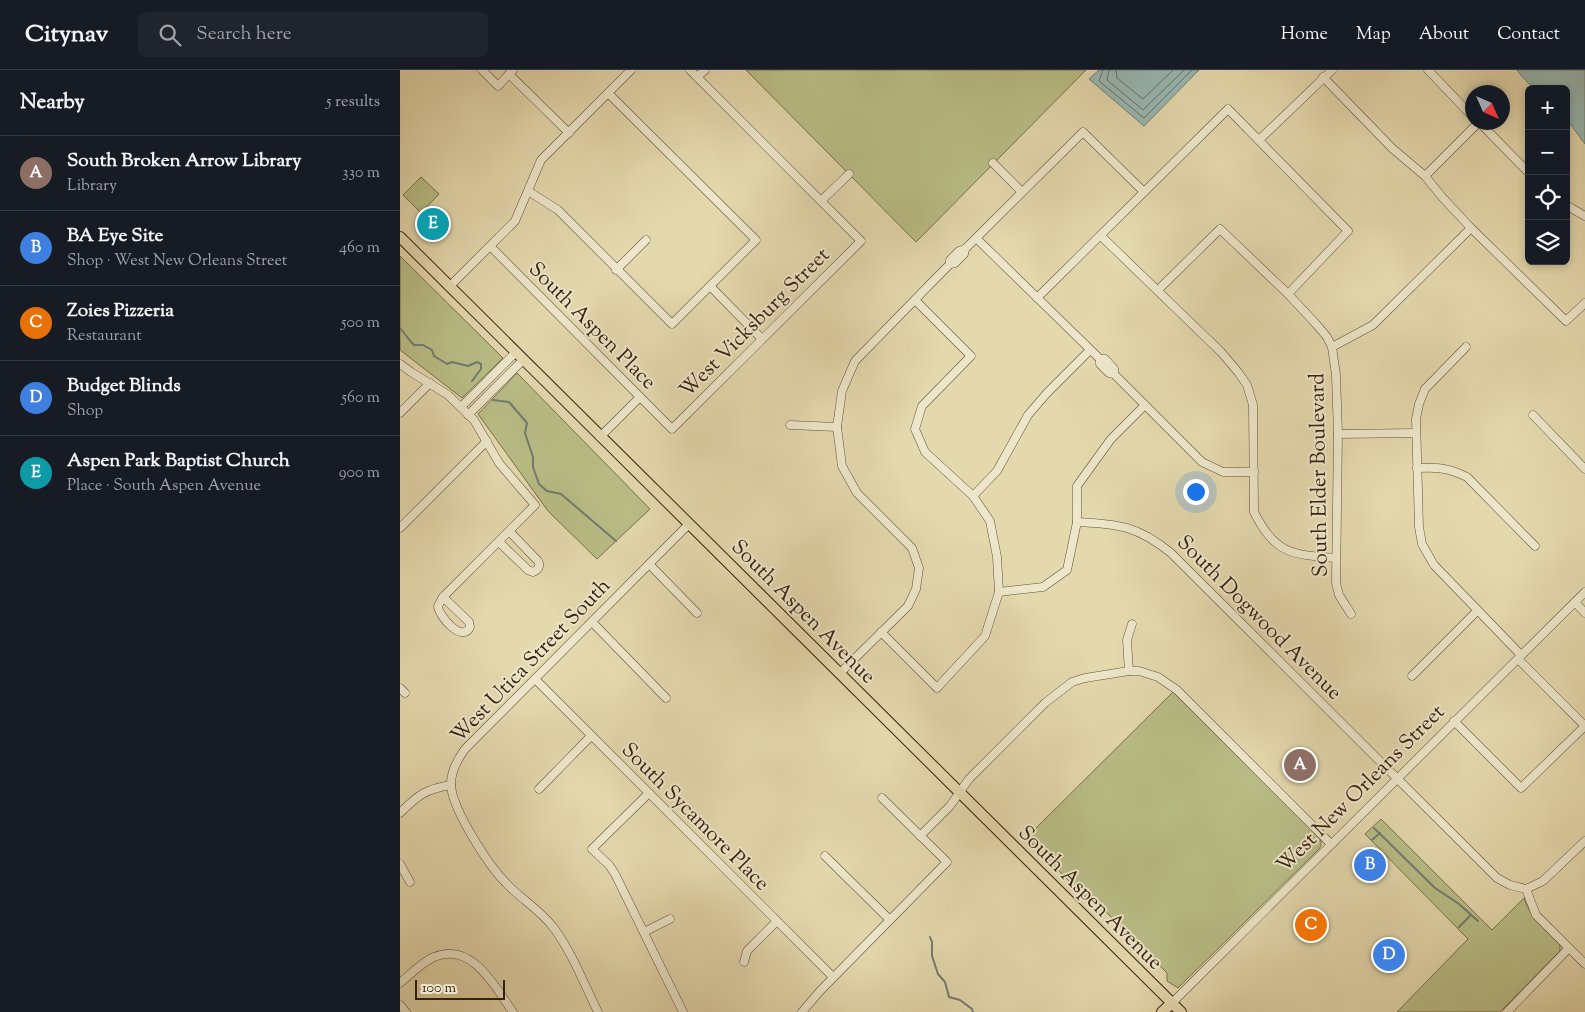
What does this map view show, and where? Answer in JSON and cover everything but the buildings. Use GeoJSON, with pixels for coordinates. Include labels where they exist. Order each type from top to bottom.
{"type":"FeatureCollection","features":[{"type":"Feature","properties":{"kind":"main road","name":"South Aspen Avenue"},"geometry":{"type":"LineString","coordinates":[[400,237],[1181,1012]]}},
{"type":"Feature","properties":{"kind":"main road","name":"West New Orleans Street"},"geometry":{"type":"LineString","coordinates":[[1162,1012],[1172,1003]]}},
{"type":"Feature","properties":{"kind":"street"},"geometry":{"type":"LineString","coordinates":[[482,70],[498,86],[511,72],[569,133]]}},
{"type":"Feature","properties":{"kind":"street"},"geometry":{"type":"LineString","coordinates":[[449,286],[515,221],[542,160],[631,70]]}},
{"type":"Feature","properties":{"kind":"street"},"geometry":{"type":"LineString","coordinates":[[690,70],[821,201],[849,174]]}},
{"type":"Feature","properties":{"kind":"street"},"geometry":{"type":"LineString","coordinates":[[698,77],[705,70]]}},
{"type":"Feature","properties":{"kind":"street"},"geometry":{"type":"LineString","coordinates":[[1259,140],[1332,70]]}},
{"type":"Feature","properties":{"kind":"street"},"geometry":{"type":"LineString","coordinates":[[1428,70],[1465,109]]}},
{"type":"Feature","properties":{"kind":"street"},"geometry":{"type":"LineString","coordinates":[[1323,78],[1393,149],[1425,176],[1471,228],[1566,321],[1585,303]]}},
{"type":"Feature","properties":{"kind":"street"},"geometry":{"type":"LineString","coordinates":[[528,191],[558,210],[672,324],[756,240],[608,94]]}},
{"type":"Feature","properties":{"kind":"street"},"geometry":{"type":"LineString","coordinates":[[1037,298],[1102,236],[1228,109],[1348,231],[1288,294]]}},
{"type":"Feature","properties":{"kind":"street"},"geometry":{"type":"LineString","coordinates":[[1425,176],[1471,130]]}},
{"type":"Feature","properties":{"kind":"street"},"geometry":{"type":"LineString","coordinates":[[1487,130],[1525,169]]}},
{"type":"Feature","properties":{"kind":"street"},"geometry":{"type":"LineString","coordinates":[[840,673],[908,606],[916,590],[919,568],[912,548],[857,493],[842,466],[837,427],[842,391],[855,361],[950,264],[955,263],[964,254],[965,248],[1021,191],[1083,132],[1144,192]]}},
{"type":"Feature","properties":{"kind":"street"},"geometry":{"type":"LineString","coordinates":[[993,163],[1021,191]]}},
{"type":"Feature","properties":{"kind":"street","name":"West Vicksburg Street"},"geometry":{"type":"LineString","coordinates":[[672,428],[861,241],[821,201]]}},
{"type":"Feature","properties":{"kind":"street"},"geometry":{"type":"LineString","coordinates":[[1570,207],[1585,216]]}},
{"type":"Feature","properties":{"kind":"street"},"geometry":{"type":"LineString","coordinates":[[1332,347],[1373,325],[1471,228]]}},
{"type":"Feature","properties":{"kind":"street","name":"South Elder Boulevard"},"geometry":{"type":"LineString","coordinates":[[1158,290],[1220,229],[1288,294],[1322,330],[1332,347],[1336,375],[1338,434],[1336,583],[1339,595],[1351,614]]}},
{"type":"Feature","properties":{"kind":"street"},"geometry":{"type":"LineString","coordinates":[[1102,236],[1221,352],[1246,385],[1253,405],[1254,512],[1262,527],[1276,543],[1290,553],[1336,558]]}},
{"type":"Feature","properties":{"kind":"street"},"geometry":{"type":"LineString","coordinates":[[976,238],[1100,359],[1100,364],[1109,373],[1114,374],[1202,462],[1223,472],[1254,472]]}},
{"type":"Feature","properties":{"kind":"street"},"geometry":{"type":"LineString","coordinates":[[616,270],[646,240]]}},
{"type":"Feature","properties":{"kind":"street","name":"South Aspen Place"},"geometry":{"type":"LineString","coordinates":[[490,246],[672,428]]}},
{"type":"Feature","properties":{"kind":"street"},"geometry":{"type":"LineString","coordinates":[[710,286],[762,340]]}},
{"type":"Feature","properties":{"kind":"street"},"geometry":{"type":"LineString","coordinates":[[881,632],[937,688],[985,636],[999,592],[997,557],[990,521],[973,496],[925,452],[915,429],[922,406],[971,356],[915,300]]}},
{"type":"Feature","properties":{"kind":"street"},"geometry":{"type":"LineString","coordinates":[[1454,721],[1521,788],[1585,726],[1434,565],[1422,544],[1419,528],[1416,433],[1418,412],[1426,389],[1466,347]]}},
{"type":"Feature","properties":{"kind":"street"},"geometry":{"type":"LineString","coordinates":[[973,496],[997,471],[1028,414],[1090,350]]}},
{"type":"Feature","properties":{"kind":"street"},"geometry":{"type":"LineString","coordinates":[[461,407],[519,356]]}},
{"type":"Feature","properties":{"kind":"street"},"geometry":{"type":"LineString","coordinates":[[468,415],[519,356]]}},
{"type":"Feature","properties":{"kind":"street"},"geometry":{"type":"LineString","coordinates":[[400,364],[448,395],[461,407],[478,425],[499,463],[535,505],[444,597],[438,604],[438,612],[458,632],[466,633],[470,628],[469,623],[444,597]]}},
{"type":"Feature","properties":{"kind":"street"},"geometry":{"type":"LineString","coordinates":[[400,413],[430,383]]}},
{"type":"Feature","properties":{"kind":"street"},"geometry":{"type":"LineString","coordinates":[[600,437],[640,397]]}},
{"type":"Feature","properties":{"kind":"street"},"geometry":{"type":"LineString","coordinates":[[999,592],[1042,587],[1067,570],[1077,522],[1077,486],[1111,439],[1145,405]]}},
{"type":"Feature","properties":{"kind":"street"},"geometry":{"type":"LineString","coordinates":[[1533,415],[1585,469]]}},
{"type":"Feature","properties":{"kind":"street"},"geometry":{"type":"LineString","coordinates":[[790,425],[837,427]]}},
{"type":"Feature","properties":{"kind":"street"},"geometry":{"type":"LineString","coordinates":[[1338,434],[1416,433]]}},
{"type":"Feature","properties":{"kind":"street"},"geometry":{"type":"LineString","coordinates":[[400,528],[487,441]]}},
{"type":"Feature","properties":{"kind":"street"},"geometry":{"type":"LineString","coordinates":[[1418,468],[1441,467],[1453,470],[1466,478],[1535,546]]}},
{"type":"Feature","properties":{"kind":"street","name":"South Dogwood Avenue"},"geometry":{"type":"LineString","coordinates":[[1077,522],[1123,526],[1149,536],[1171,553],[1496,878],[1510,885],[1526,889]]}},
{"type":"Feature","properties":{"kind":"street","name":"West Utica Street South"},"geometry":{"type":"LineString","coordinates":[[451,785],[456,762],[464,749],[689,524]]}},
{"type":"Feature","properties":{"kind":"street"},"geometry":{"type":"LineString","coordinates":[[498,542],[528,570],[533,572],[537,570],[539,566],[538,561],[509,531]]}},
{"type":"Feature","properties":{"kind":"street"},"geometry":{"type":"LineString","coordinates":[[649,564],[697,613]]}},
{"type":"Feature","properties":{"kind":"street","name":"West New Orleans Street"},"geometry":{"type":"LineString","coordinates":[[1172,1003],[1585,592]]}},
{"type":"Feature","properties":{"kind":"street"},"geometry":{"type":"LineString","coordinates":[[1575,602],[1585,613]]}},
{"type":"Feature","properties":{"kind":"street"},"geometry":{"type":"LineString","coordinates":[[1412,676],[1477,611]]}},
{"type":"Feature","properties":{"kind":"street"},"geometry":{"type":"LineString","coordinates":[[592,622],[666,698]]}},
{"type":"Feature","properties":{"kind":"street"},"geometry":{"type":"LineString","coordinates":[[1129,671],[1127,640],[1132,624]]}},
{"type":"Feature","properties":{"kind":"street"},"geometry":{"type":"LineString","coordinates":[[920,836],[950,806],[971,777],[1038,709],[1071,682],[1129,671],[1149,673],[1177,690],[1331,844]]}},
{"type":"Feature","properties":{"kind":"street","name":"South Sycamore Place"},"geometry":{"type":"LineString","coordinates":[[535,679],[833,977]]}},
{"type":"Feature","properties":{"kind":"street"},"geometry":{"type":"LineString","coordinates":[[539,789],[592,736]]}},
{"type":"Feature","properties":{"kind":"street"},"geometry":{"type":"LineString","coordinates":[[400,813],[423,792],[451,785],[457,806],[486,859],[508,886],[540,912],[554,928],[564,942],[598,1012]]}},
{"type":"Feature","properties":{"kind":"street"},"geometry":{"type":"LineString","coordinates":[[649,793],[592,849],[609,865],[615,874],[683,1012]]}},
{"type":"Feature","properties":{"kind":"street"},"geometry":{"type":"LineString","coordinates":[[802,1012],[833,977],[947,862],[882,798]]}},
{"type":"Feature","properties":{"kind":"street"},"geometry":{"type":"LineString","coordinates":[[1585,841],[1543,881],[1526,889],[1536,915],[1585,964]]}},
{"type":"Feature","properties":{"kind":"street"},"geometry":{"type":"LineString","coordinates":[[825,856],[890,920]]}},
{"type":"Feature","properties":{"kind":"street"},"geometry":{"type":"LineString","coordinates":[[400,864],[410,882]]}},
{"type":"Feature","properties":{"kind":"street"},"geometry":{"type":"LineString","coordinates":[[644,932],[670,919]]}},
{"type":"Feature","properties":{"kind":"street"},"geometry":{"type":"LineString","coordinates":[[744,962],[747,951],[777,921]]}},
{"type":"Feature","properties":{"kind":"street"},"geometry":{"type":"LineString","coordinates":[[1506,1012],[1569,948]]}},
{"type":"Feature","properties":{"kind":"street"},"geometry":{"type":"LineString","coordinates":[[400,983],[432,958],[444,955],[458,955],[478,966],[513,1012]]}},
{"type":"Feature","properties":{"kind":"street"},"geometry":{"type":"LineString","coordinates":[[400,1005],[406,1012]]}},
{"type":"Feature","properties":{"kind":"green space"},"geometry":{"type":"Polygon","coordinates":[[[746,70],[1086,70],[916,242],[746,70]]]}},
{"type":"Feature","properties":{"kind":"green space"},"geometry":{"type":"Polygon","coordinates":[[[421,177],[439,194],[421,213],[403,195],[421,177]]]}},
{"type":"Feature","properties":{"kind":"green space"},"geometry":{"type":"Polygon","coordinates":[[[400,256],[503,358],[462,398],[400,350],[400,256]]]}},
{"type":"Feature","properties":{"kind":"green space"},"geometry":{"type":"Polygon","coordinates":[[[517,373],[650,509],[597,559],[548,511],[478,414],[517,373]]]}},
{"type":"Feature","properties":{"kind":"green space"},"geometry":{"type":"Polygon","coordinates":[[[1173,692],[1317,835],[1321,843],[1319,849],[1178,988],[1167,981],[1167,973],[1092,898],[1084,896],[1026,838],[1173,692]]]}},
{"type":"Feature","properties":{"kind":"green space"},"geometry":{"type":"Polygon","coordinates":[[[1381,819],[1492,930],[1524,898],[1534,918],[1560,944],[1560,951],[1500,1012],[1397,1012],[1468,939],[1365,834],[1381,819]]]}},
{"type":"Feature","properties":{"kind":"water"},"geometry":{"type":"Polygon","coordinates":[[[1099,70],[1199,70],[1144,126],[1089,79],[1099,70]]]}},
{"type":"Feature","properties":{"kind":"water"},"geometry":{"type":"Polygon","coordinates":[[[1517,70],[1585,70],[1585,144],[1570,123],[1570,85],[1530,85],[1517,70]]]}},
{"type":"Feature","properties":{"kind":"waterway"},"geometry":{"type":"LineString","coordinates":[[400,328],[414,345],[423,345],[432,350],[434,356],[447,364],[452,362],[468,366],[477,362],[481,364],[481,369],[472,381]]}},
{"type":"Feature","properties":{"kind":"waterway"},"geometry":{"type":"LineString","coordinates":[[493,400],[509,402],[527,423],[525,433],[539,484],[547,491],[561,494],[616,541]]}},
{"type":"Feature","properties":{"kind":"waterway"},"geometry":{"type":"LineString","coordinates":[[1374,828],[1435,888],[1459,904],[1478,921]]}},
{"type":"Feature","properties":{"kind":"waterway"},"geometry":{"type":"LineString","coordinates":[[1372,840],[1380,833]]}},
{"type":"Feature","properties":{"kind":"waterway"},"geometry":{"type":"LineString","coordinates":[[1459,927],[1471,915]]}},
{"type":"Feature","properties":{"kind":"waterway"},"geometry":{"type":"LineString","coordinates":[[930,937],[932,956],[938,974],[945,982],[949,997],[960,1000],[972,1009],[973,1012]]}},
{"type":"Feature","properties":{"kind":"place","name":"Aspen Park Baptist Church"},"geometry":{"type":"Point","coordinates":[433,224]}},
{"type":"Feature","properties":{"kind":"place","name":"South Broken Arrow Library"},"geometry":{"type":"Point","coordinates":[1300,765]}},
{"type":"Feature","properties":{"kind":"place","name":"BA Eye Site"},"geometry":{"type":"Point","coordinates":[1370,865]}},
{"type":"Feature","properties":{"kind":"place","name":"Zoies Pizzeria"},"geometry":{"type":"Point","coordinates":[1311,925]}},
{"type":"Feature","properties":{"kind":"place","name":"Budget Blinds"},"geometry":{"type":"Point","coordinates":[1389,955]}}]}
